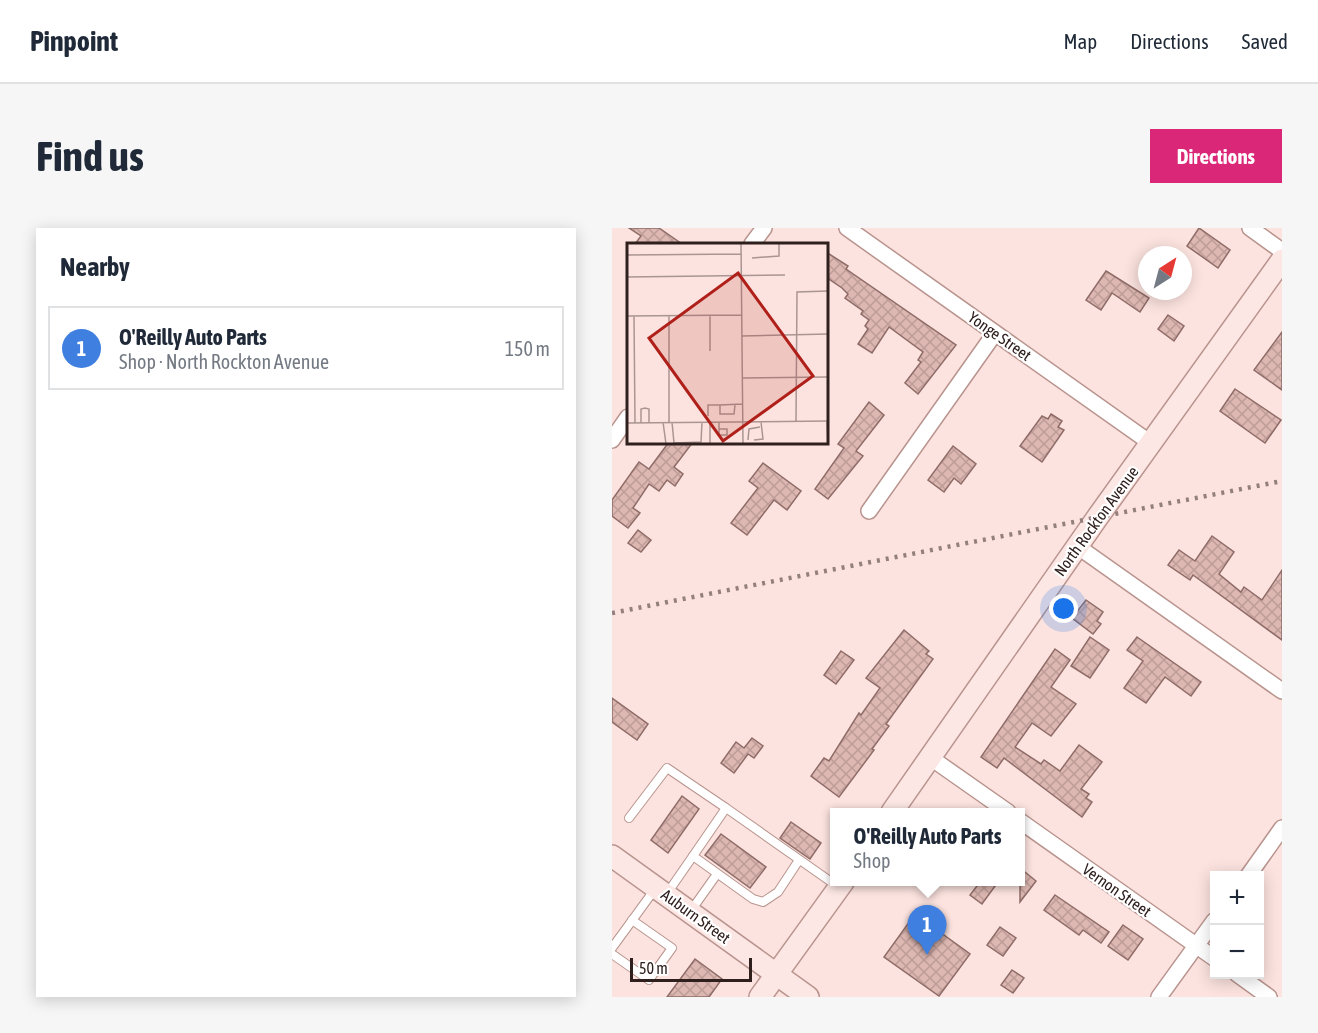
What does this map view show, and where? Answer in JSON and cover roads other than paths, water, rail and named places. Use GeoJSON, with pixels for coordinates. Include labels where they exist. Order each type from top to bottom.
{"type":"FeatureCollection","features":[{"type":"Feature","properties":{"kind":"main road","name":"North Rockton Avenue"},"geometry":{"type":"LineString","coordinates":[[896,808],[1077,546],[1282,260]]}},
{"type":"Feature","properties":{"kind":"main road","name":"Auburn Street"},"geometry":{"type":"LineString","coordinates":[[613,860],[661,891],[808,997]]}},
{"type":"Feature","properties":{"kind":"main road"},"geometry":{"type":"LineString","coordinates":[[760,997],[840,886]]}},
{"type":"Feature","properties":{"kind":"street"},"geometry":{"type":"LineString","coordinates":[[753,243],[764,228]]}},
{"type":"Feature","properties":{"kind":"street","name":"Yonge Street"},"geometry":{"type":"LineString","coordinates":[[847,228],[1152,444]]}},
{"type":"Feature","properties":{"kind":"street"},"geometry":{"type":"LineString","coordinates":[[1250,228],[1282,251]]}},
{"type":"Feature","properties":{"kind":"street"},"geometry":{"type":"LineString","coordinates":[[869,511],[995,333]]}},
{"type":"Feature","properties":{"kind":"street"},"geometry":{"type":"LineString","coordinates":[[612,440],[627,418]]}},
{"type":"Feature","properties":{"kind":"street"},"geometry":{"type":"LineString","coordinates":[[1077,546],[1282,691]]}},
{"type":"Feature","properties":{"kind":"street"},"geometry":{"type":"LineString","coordinates":[[931,758],[1001,808]]}},
{"type":"Feature","properties":{"kind":"street","name":"Vernon Street"},"geometry":{"type":"LineString","coordinates":[[1025,825],[1210,955]]}},
{"type":"Feature","properties":{"kind":"street"},"geometry":{"type":"LineString","coordinates":[[1252,871],[1282,828]]}},
{"type":"Feature","properties":{"kind":"street"},"geometry":{"type":"LineString","coordinates":[[1159,997],[1212,925]]}},
{"type":"Feature","properties":{"kind":"street"},"geometry":{"type":"LineString","coordinates":[[1243,979],[1269,997]]}},
{"type":"Feature","properties":{"kind":"lane"},"geometry":{"type":"LineString","coordinates":[[629,818],[667,768],[799,860],[830,878]]}},
{"type":"Feature","properties":{"kind":"lane"},"geometry":{"type":"LineString","coordinates":[[633,920],[672,948],[649,980],[612,948],[633,920],[693,856],[726,808]]}},
{"type":"Feature","properties":{"kind":"lane"},"geometry":{"type":"LineString","coordinates":[[693,856],[753,899],[763,902],[778,892],[799,860]]}},
{"type":"Feature","properties":{"kind":"lane"},"geometry":{"type":"LineString","coordinates":[[690,912],[717,874]]}},
{"type":"Feature","properties":{"kind":"railway"},"geometry":{"type":"LineString","coordinates":[[612,613],[1282,481]]}},
{"type":"Feature","properties":{"kind":"place","name":"O'Reilly Auto Parts"},"geometry":{"type":"Point","coordinates":[927,955]}}]}
